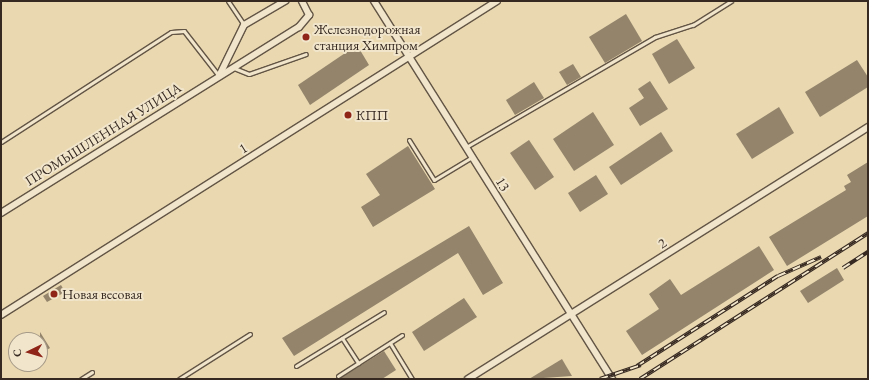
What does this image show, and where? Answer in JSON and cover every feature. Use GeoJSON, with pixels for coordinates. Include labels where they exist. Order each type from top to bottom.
{"type":"FeatureCollection","features":[{"type":"Feature","properties":{"kind":"street"},"geometry":{"type":"LineString","coordinates":[[218,76],[244,25],[285,1]]}},
{"type":"Feature","properties":{"kind":"street","name":"ПРОМЫШЛЕННАЯ УЛИЦА"},"geometry":{"type":"LineString","coordinates":[[1,213],[218,76],[234,68],[307,20],[302,1]]}},
{"type":"Feature","properties":{"kind":"street","name":"13"},"geometry":{"type":"LineString","coordinates":[[374,1],[612,379]]}},
{"type":"Feature","properties":{"kind":"street","name":"1"},"geometry":{"type":"LineString","coordinates":[[1,315],[497,1]]}},
{"type":"Feature","properties":{"kind":"street","name":"2"},"geometry":{"type":"LineString","coordinates":[[468,379],[868,127]]}},
{"type":"Feature","properties":{"kind":"lane"},"geometry":{"type":"LineString","coordinates":[[228,1],[244,25]]}},
{"type":"Feature","properties":{"kind":"lane"},"geometry":{"type":"LineString","coordinates":[[466,147],[655,37],[693,25],[732,1]]}},
{"type":"Feature","properties":{"kind":"lane"},"geometry":{"type":"LineString","coordinates":[[1,142],[171,32],[184,31],[218,76]]}},
{"type":"Feature","properties":{"kind":"lane"},"geometry":{"type":"LineString","coordinates":[[234,68],[249,74],[306,54]]}},
{"type":"Feature","properties":{"kind":"lane"},"geometry":{"type":"LineString","coordinates":[[409,140],[434,180],[472,157]]}},
{"type":"Feature","properties":{"kind":"lane"},"geometry":{"type":"LineString","coordinates":[[296,366],[384,312]]}},
{"type":"Feature","properties":{"kind":"lane"},"geometry":{"type":"LineString","coordinates":[[179,379],[250,334]]}},
{"type":"Feature","properties":{"kind":"lane"},"geometry":{"type":"LineString","coordinates":[[338,376],[402,335]]}},
{"type":"Feature","properties":{"kind":"lane"},"geometry":{"type":"LineString","coordinates":[[342,338],[358,363]]}},
{"type":"Feature","properties":{"kind":"lane"},"geometry":{"type":"LineString","coordinates":[[390,343],[412,379]]}},
{"type":"Feature","properties":{"kind":"lane"},"geometry":{"type":"LineString","coordinates":[[80,379],[92,372]]}},
{"type":"Feature","properties":{"kind":"building"},"geometry":{"type":"Polygon","coordinates":[[[626,14],[642,41],[605,63],[589,37],[626,14]]]}},
{"type":"Feature","properties":{"kind":"building"},"geometry":{"type":"Polygon","coordinates":[[[677,39],[695,68],[669,84],[652,54],[677,39]]]}},
{"type":"Feature","properties":{"kind":"building"},"geometry":{"type":"Polygon","coordinates":[[[357,45],[369,65],[310,105],[298,85],[357,45]]]}},
{"type":"Feature","properties":{"kind":"building"},"geometry":{"type":"Polygon","coordinates":[[[857,60],[868,77],[868,87],[820,117],[805,92],[857,60]]]}},
{"type":"Feature","properties":{"kind":"building"},"geometry":{"type":"Polygon","coordinates":[[[573,64],[581,77],[567,85],[559,72],[573,64]]]}},
{"type":"Feature","properties":{"kind":"building"},"geometry":{"type":"Polygon","coordinates":[[[650,81],[668,109],[640,126],[629,108],[644,98],[638,89],[650,81]]]}},
{"type":"Feature","properties":{"kind":"building"},"geometry":{"type":"Polygon","coordinates":[[[534,82],[544,98],[515,115],[506,100],[534,82]]]}},
{"type":"Feature","properties":{"kind":"building"},"geometry":{"type":"Polygon","coordinates":[[[779,107],[794,133],[752,159],[736,134],[779,107]]]}},
{"type":"Feature","properties":{"kind":"building"},"geometry":{"type":"Polygon","coordinates":[[[593,112],[614,145],[574,171],[553,139],[593,112]]]}},
{"type":"Feature","properties":{"kind":"building"},"geometry":{"type":"Polygon","coordinates":[[[661,132],[673,151],[621,185],[609,167],[661,132]]]}},
{"type":"Feature","properties":{"kind":"building"},"geometry":{"type":"Polygon","coordinates":[[[529,140],[554,177],[535,190],[510,153],[529,140]]]}},
{"type":"Feature","properties":{"kind":"building"},"geometry":{"type":"Polygon","coordinates":[[[408,146],[435,189],[373,227],[361,207],[380,195],[366,174],[408,146]]]}},
{"type":"Feature","properties":{"kind":"building"},"geometry":{"type":"Polygon","coordinates":[[[868,162],[868,216],[787,266],[769,237],[846,190],[844,186],[851,182],[847,175],[868,162]]]}},
{"type":"Feature","properties":{"kind":"building"},"geometry":{"type":"Polygon","coordinates":[[[596,175],[608,194],[580,212],[568,193],[596,175]]]}},
{"type":"Feature","properties":{"kind":"building"},"geometry":{"type":"Polygon","coordinates":[[[469,226],[503,283],[483,295],[458,253],[294,356],[282,338],[469,226]]]}},
{"type":"Feature","properties":{"kind":"building"},"geometry":{"type":"Polygon","coordinates":[[[759,246],[774,270],[642,355],[626,331],[659,309],[649,294],[670,279],[681,295],[759,246]]]}},
{"type":"Feature","properties":{"kind":"building"},"geometry":{"type":"Polygon","coordinates":[[[837,268],[844,280],[808,303],[800,291],[837,268]]]}},
{"type":"Feature","properties":{"kind":"building","name":"Новая весовая"},"geometry":{"type":"Polygon","coordinates":[[[61,285],[65,292],[47,302],[43,296],[61,285]]]}},
{"type":"Feature","properties":{"kind":"building"},"geometry":{"type":"Polygon","coordinates":[[[464,298],[477,317],[424,351],[412,332],[464,298]]]}},
{"type":"Feature","properties":{"kind":"building"},"geometry":{"type":"Polygon","coordinates":[[[384,351],[396,370],[382,379],[339,379],[384,351]]]}},
{"type":"Feature","properties":{"kind":"building"},"geometry":{"type":"Polygon","coordinates":[[[562,359],[572,376],[529,379],[562,359]]]}},
{"type":"Feature","properties":{"kind":"railway"},"geometry":{"type":"LineString","coordinates":[[640,379],[868,233]]}},
{"type":"Feature","properties":{"kind":"railway"},"geometry":{"type":"LineString","coordinates":[[843,268],[868,252]]}},
{"type":"Feature","properties":{"kind":"railway"},"geometry":{"type":"LineString","coordinates":[[637,366],[778,276],[821,257]]}},
{"type":"Feature","properties":{"kind":"railway"},"geometry":{"type":"LineString","coordinates":[[600,379],[641,365]]}},
{"type":"Feature","properties":{"kind":"place","name":"Железнодорожная станция Химпром"},"geometry":{"type":"Point","coordinates":[306,37]}},
{"type":"Feature","properties":{"kind":"place","name":"КПП"},"geometry":{"type":"Point","coordinates":[348,115]}},
{"type":"Feature","properties":{"kind":"place","name":"Новая весовая"},"geometry":{"type":"Point","coordinates":[54,294]}}]}
